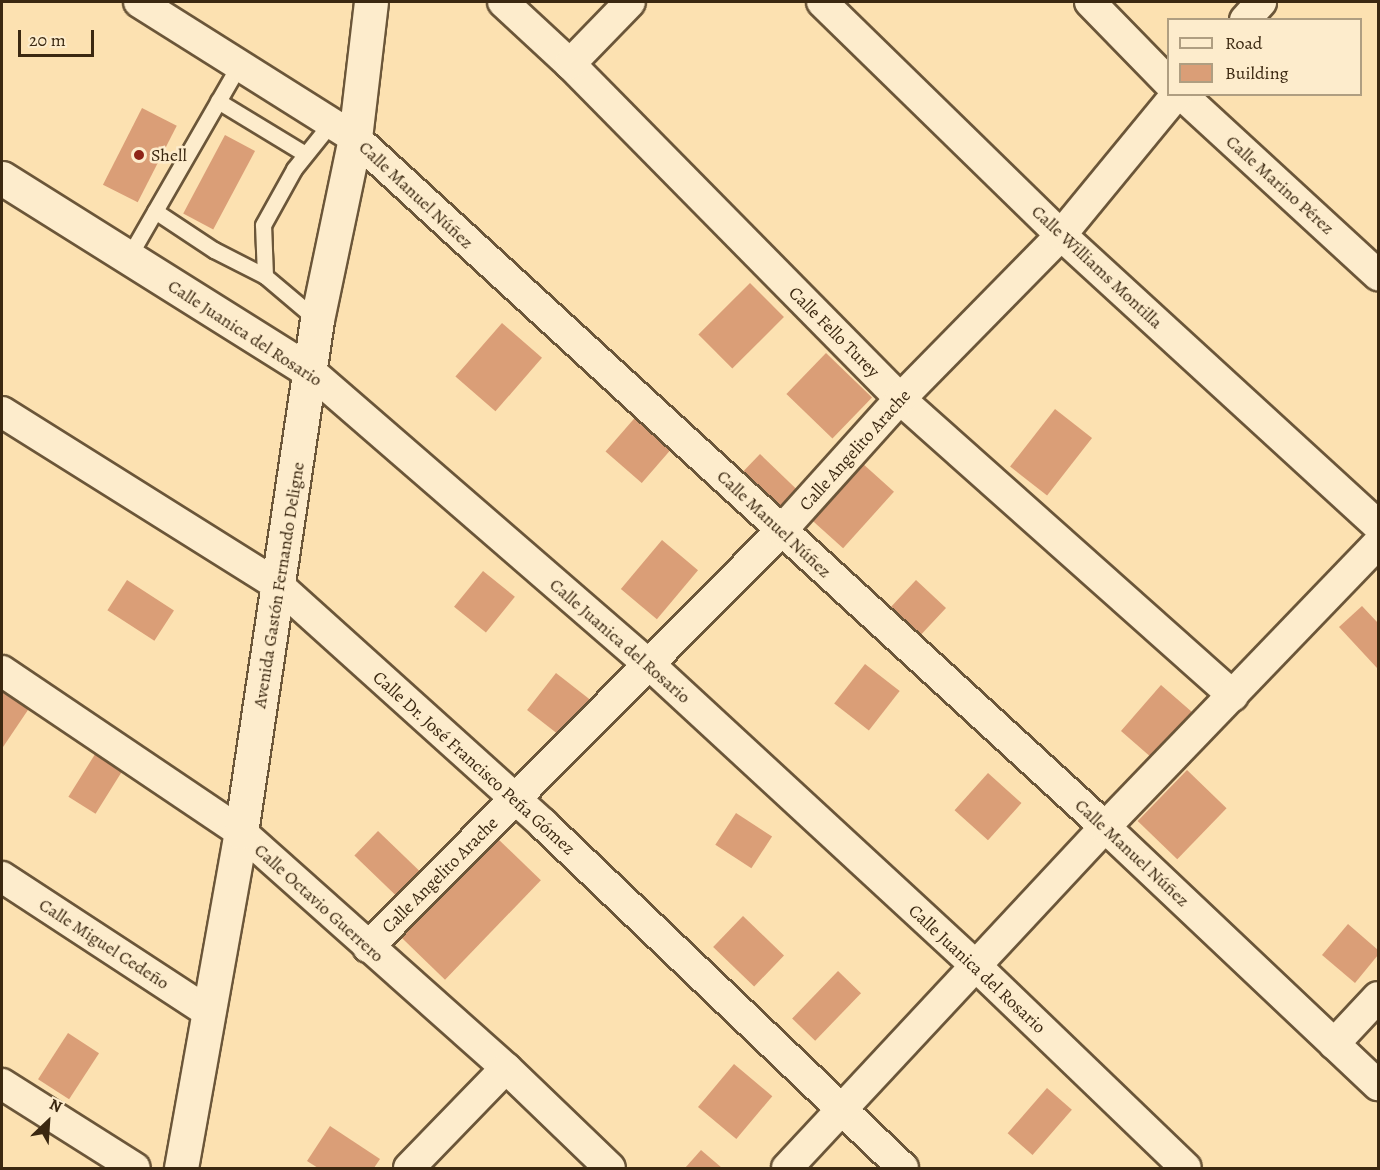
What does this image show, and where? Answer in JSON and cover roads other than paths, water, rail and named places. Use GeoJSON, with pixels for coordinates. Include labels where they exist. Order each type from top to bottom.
{"type":"FeatureCollection","features":[{"type":"Feature","properties":{"kind":"street","name":"Calle Manuel Núñez"},"geometry":{"type":"LineString","coordinates":[[139,2],[343,131],[1105,827],[1378,1085]]}},
{"type":"Feature","properties":{"kind":"street","name":"Avenida Gastón Fernando Deligne"},"geometry":{"type":"LineString","coordinates":[[181,1168],[207,1011],[241,832],[311,372],[343,131],[371,2]]}},
{"type":"Feature","properties":{"kind":"street","name":"Calle Fello Turey"},"geometry":{"type":"LineString","coordinates":[[503,2],[570,64],[900,399],[1233,696]]}},
{"type":"Feature","properties":{"kind":"street"},"geometry":{"type":"LineString","coordinates":[[570,64],[630,2]]}},
{"type":"Feature","properties":{"kind":"street","name":"Calle Williams Montilla"},"geometry":{"type":"LineString","coordinates":[[822,2],[1061,236],[1378,525]]}},
{"type":"Feature","properties":{"kind":"street"},"geometry":{"type":"LineString","coordinates":[[1090,2],[1167,81]]}},
{"type":"Feature","properties":{"kind":"street"},"geometry":{"type":"LineString","coordinates":[[1247,18],[1261,2]]}},
{"type":"Feature","properties":{"kind":"street","name":"Calle Angelito Arache"},"geometry":{"type":"LineString","coordinates":[[368,947],[651,666],[782,531],[900,399],[1061,236],[1177,96]]}},
{"type":"Feature","properties":{"kind":"street","name":"Calle Marino Pérez"},"geometry":{"type":"LineString","coordinates":[[1181,96],[1378,275]]}},
{"type":"Feature","properties":{"kind":"street","name":"Calle Juanica del Rosario"},"geometry":{"type":"LineString","coordinates":[[2,178],[311,372],[651,666],[976,966],[1186,1168]]}},
{"type":"Feature","properties":{"kind":"street","name":"Calle Dr. José Francisco Peña Gómez"},"geometry":{"type":"LineString","coordinates":[[2,412],[279,586],[516,800],[903,1168]]}},
{"type":"Feature","properties":{"kind":"street"},"geometry":{"type":"LineString","coordinates":[[787,1168],[842,1112],[1105,827],[1378,543]]}},
{"type":"Feature","properties":{"kind":"street","name":"Calle Octavio Guerrero"},"geometry":{"type":"LineString","coordinates":[[2,671],[241,832],[506,1068],[610,1168]]}},
{"type":"Feature","properties":{"kind":"street","name":"Calle Miguel Cedeño"},"geometry":{"type":"LineString","coordinates":[[2,877],[207,1011]]}},
{"type":"Feature","properties":{"kind":"street"},"geometry":{"type":"LineString","coordinates":[[1334,1044],[1378,997]]}},
{"type":"Feature","properties":{"kind":"street"},"geometry":{"type":"LineString","coordinates":[[409,1168],[506,1068]]}},
{"type":"Feature","properties":{"kind":"street"},"geometry":{"type":"LineString","coordinates":[[2,1084],[135,1168]]}},
{"type":"Feature","properties":{"kind":"lane"},"geometry":{"type":"LineString","coordinates":[[128,258],[239,65]]}},
{"type":"Feature","properties":{"kind":"lane"},"geometry":{"type":"LineString","coordinates":[[218,101],[305,154]]}},
{"type":"Feature","properties":{"kind":"lane"},"geometry":{"type":"LineString","coordinates":[[265,276],[262,225],[305,154],[343,131]]}},
{"type":"Feature","properties":{"kind":"lane"},"geometry":{"type":"LineString","coordinates":[[155,211],[213,250],[265,276],[317,320]]}},
{"type":"Feature","properties":{"kind":"place","name":"Shell"},"geometry":{"type":"Point","coordinates":[139,155]}}]}
